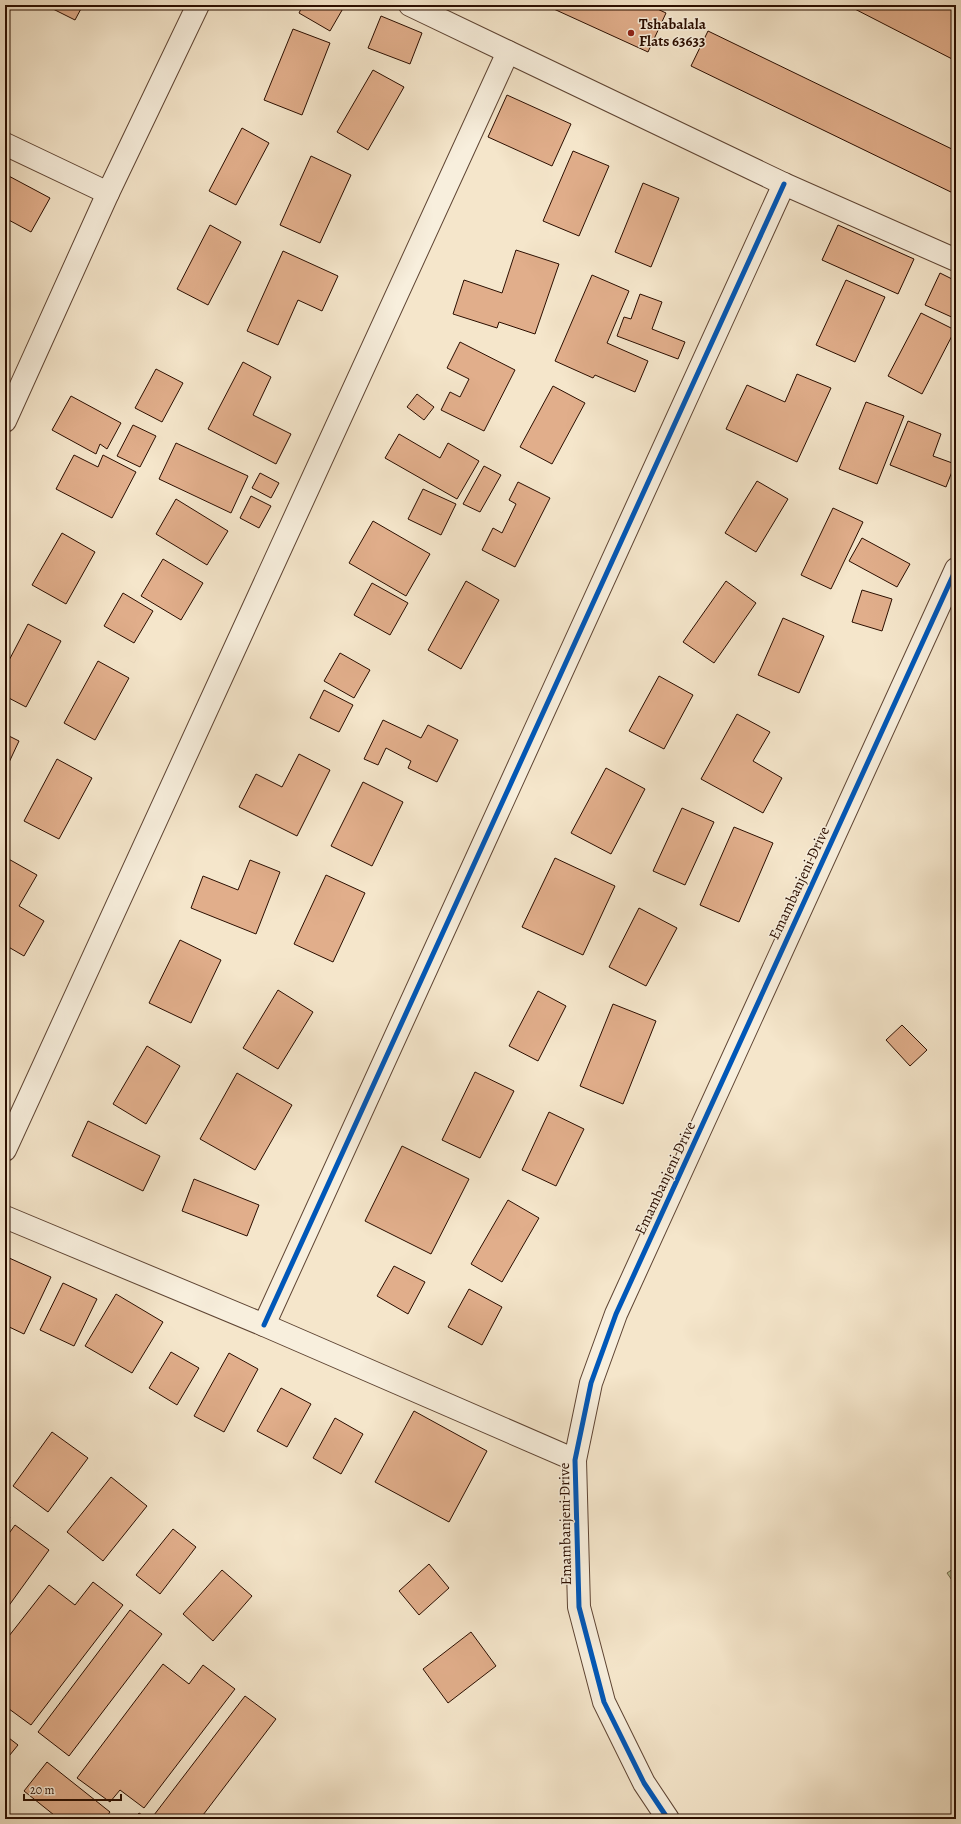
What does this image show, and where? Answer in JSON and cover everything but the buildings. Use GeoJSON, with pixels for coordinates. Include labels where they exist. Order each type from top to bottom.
{"type":"FeatureCollection","features":[{"type":"Feature","properties":{"kind":"street"},"geometry":{"type":"LineString","coordinates":[[5,421],[108,193],[198,5]]}},
{"type":"Feature","properties":{"kind":"street"},"geometry":{"type":"LineString","coordinates":[[410,5],[784,184],[956,260]]}},
{"type":"Feature","properties":{"kind":"street"},"geometry":{"type":"LineString","coordinates":[[5,1150],[508,52]]}},
{"type":"Feature","properties":{"kind":"street"},"geometry":{"type":"LineString","coordinates":[[5,144],[108,193]]}},
{"type":"Feature","properties":{"kind":"street"},"geometry":{"type":"LineString","coordinates":[[264,1325],[784,184]]}},
{"type":"Feature","properties":{"kind":"street","name":"Emambanjeni Drive"},"geometry":{"type":"LineString","coordinates":[[668,1819],[644,1783],[604,1702],[579,1606],[575,1460],[591,1383],[616,1314],[956,569]]}},
{"type":"Feature","properties":{"kind":"street"},"geometry":{"type":"LineString","coordinates":[[5,1217],[264,1325],[575,1460]]}},
{"type":"Feature","properties":{"kind":"green space"},"geometry":{"type":"Polygon","coordinates":[[[956,1567],[956,1586],[947,1573],[956,1567]]]}},
{"type":"Feature","properties":{"kind":"cycle path"},"geometry":{"type":"LineString","coordinates":[[264,1325],[784,184]]}},
{"type":"Feature","properties":{"kind":"cycle path"},"geometry":{"type":"LineString","coordinates":[[668,1819],[644,1783],[604,1702],[579,1607],[575,1460],[591,1383],[616,1314],[956,569]]}},
{"type":"Feature","properties":{"kind":"place","name":"Tshabalala Flats 63633"},"geometry":{"type":"Point","coordinates":[631,33]}}]}
